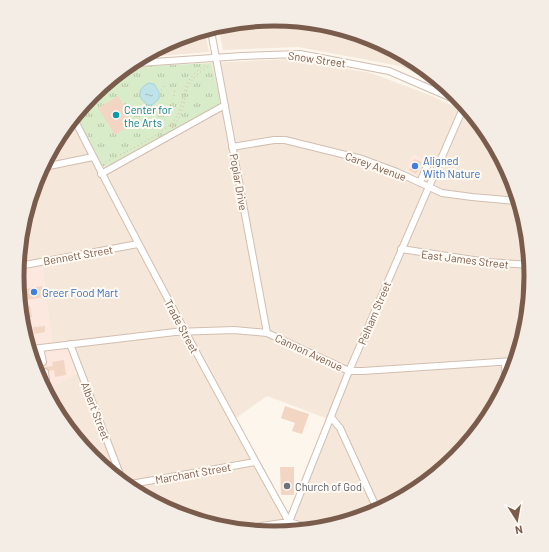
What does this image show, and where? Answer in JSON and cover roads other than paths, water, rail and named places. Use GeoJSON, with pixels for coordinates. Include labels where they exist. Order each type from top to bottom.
{"type":"FeatureCollection","features":[{"type":"Feature","properties":{"kind":"street","name":"Poplar Drive"},"geometry":{"type":"LineString","coordinates":[[211,34],[267,333]]}},
{"type":"Feature","properties":{"kind":"street","name":"Snow Street"},"geometry":{"type":"LineString","coordinates":[[146,61],[287,54],[320,57],[389,71],[453,100]]}},
{"type":"Feature","properties":{"kind":"street"},"geometry":{"type":"LineString","coordinates":[[101,174],[225,105]]}},
{"type":"Feature","properties":{"kind":"street","name":"Pelham Street"},"geometry":{"type":"LineString","coordinates":[[289,522],[349,371],[462,110]]}},
{"type":"Feature","properties":{"kind":"street","name":"Trade Street"},"geometry":{"type":"LineString","coordinates":[[76,124],[138,244],[290,526]]}},
{"type":"Feature","properties":{"kind":"street","name":"Carey Avenue"},"geometry":{"type":"LineString","coordinates":[[232,147],[274,140],[285,140],[362,159],[420,182],[438,191],[453,195],[513,201]]}},
{"type":"Feature","properties":{"kind":"street"},"geometry":{"type":"LineString","coordinates":[[50,166],[93,157]]}},
{"type":"Feature","properties":{"kind":"street"},"geometry":{"type":"LineString","coordinates":[[420,182],[428,164]]}},
{"type":"Feature","properties":{"kind":"street"},"geometry":{"type":"LineString","coordinates":[[425,171],[434,174]]}},
{"type":"Feature","properties":{"kind":"street","name":"Bennett Street"},"geometry":{"type":"LineString","coordinates":[[25,265],[138,244]]}},
{"type":"Feature","properties":{"kind":"street","name":"East James Street"},"geometry":{"type":"LineString","coordinates":[[401,249],[487,262],[524,265]]}},
{"type":"Feature","properties":{"kind":"street","name":"Cannon Avenue"},"geometry":{"type":"LineString","coordinates":[[35,349],[186,332],[234,330],[267,333],[349,371],[510,361]]}},
{"type":"Feature","properties":{"kind":"street","name":"Albert Street"},"geometry":{"type":"LineString","coordinates":[[70,344],[119,473]]}},
{"type":"Feature","properties":{"kind":"street"},"geometry":{"type":"LineString","coordinates":[[40,348],[46,378]]}},
{"type":"Feature","properties":{"kind":"street"},"geometry":{"type":"LineString","coordinates":[[505,362],[506,373]]}},
{"type":"Feature","properties":{"kind":"street"},"geometry":{"type":"LineString","coordinates":[[331,417],[340,428],[375,505]]}},
{"type":"Feature","properties":{"kind":"street","name":"Marchant Street"},"geometry":{"type":"LineString","coordinates":[[134,483],[255,462]]}},
{"type":"Feature","properties":{"kind":"street"},"geometry":{"type":"LineString","coordinates":[[276,526],[289,522],[299,525]]}},
{"type":"Feature","properties":{"kind":"water"},"geometry":{"type":"Polygon","coordinates":[[[149,83],[154,84],[159,92],[159,99],[152,105],[147,105],[140,97],[142,88],[149,83]]]}},
{"type":"Feature","properties":{"kind":"place","name":"Center for the Arts"},"geometry":{"type":"Point","coordinates":[116,115]}},
{"type":"Feature","properties":{"kind":"place","name":"Aligned With Nature"},"geometry":{"type":"Point","coordinates":[415,166]}},
{"type":"Feature","properties":{"kind":"place","name":"Greer Food Mart"},"geometry":{"type":"Point","coordinates":[34,292]}},
{"type":"Feature","properties":{"kind":"place","name":"Church of God"},"geometry":{"type":"Point","coordinates":[287,486]}}]}
